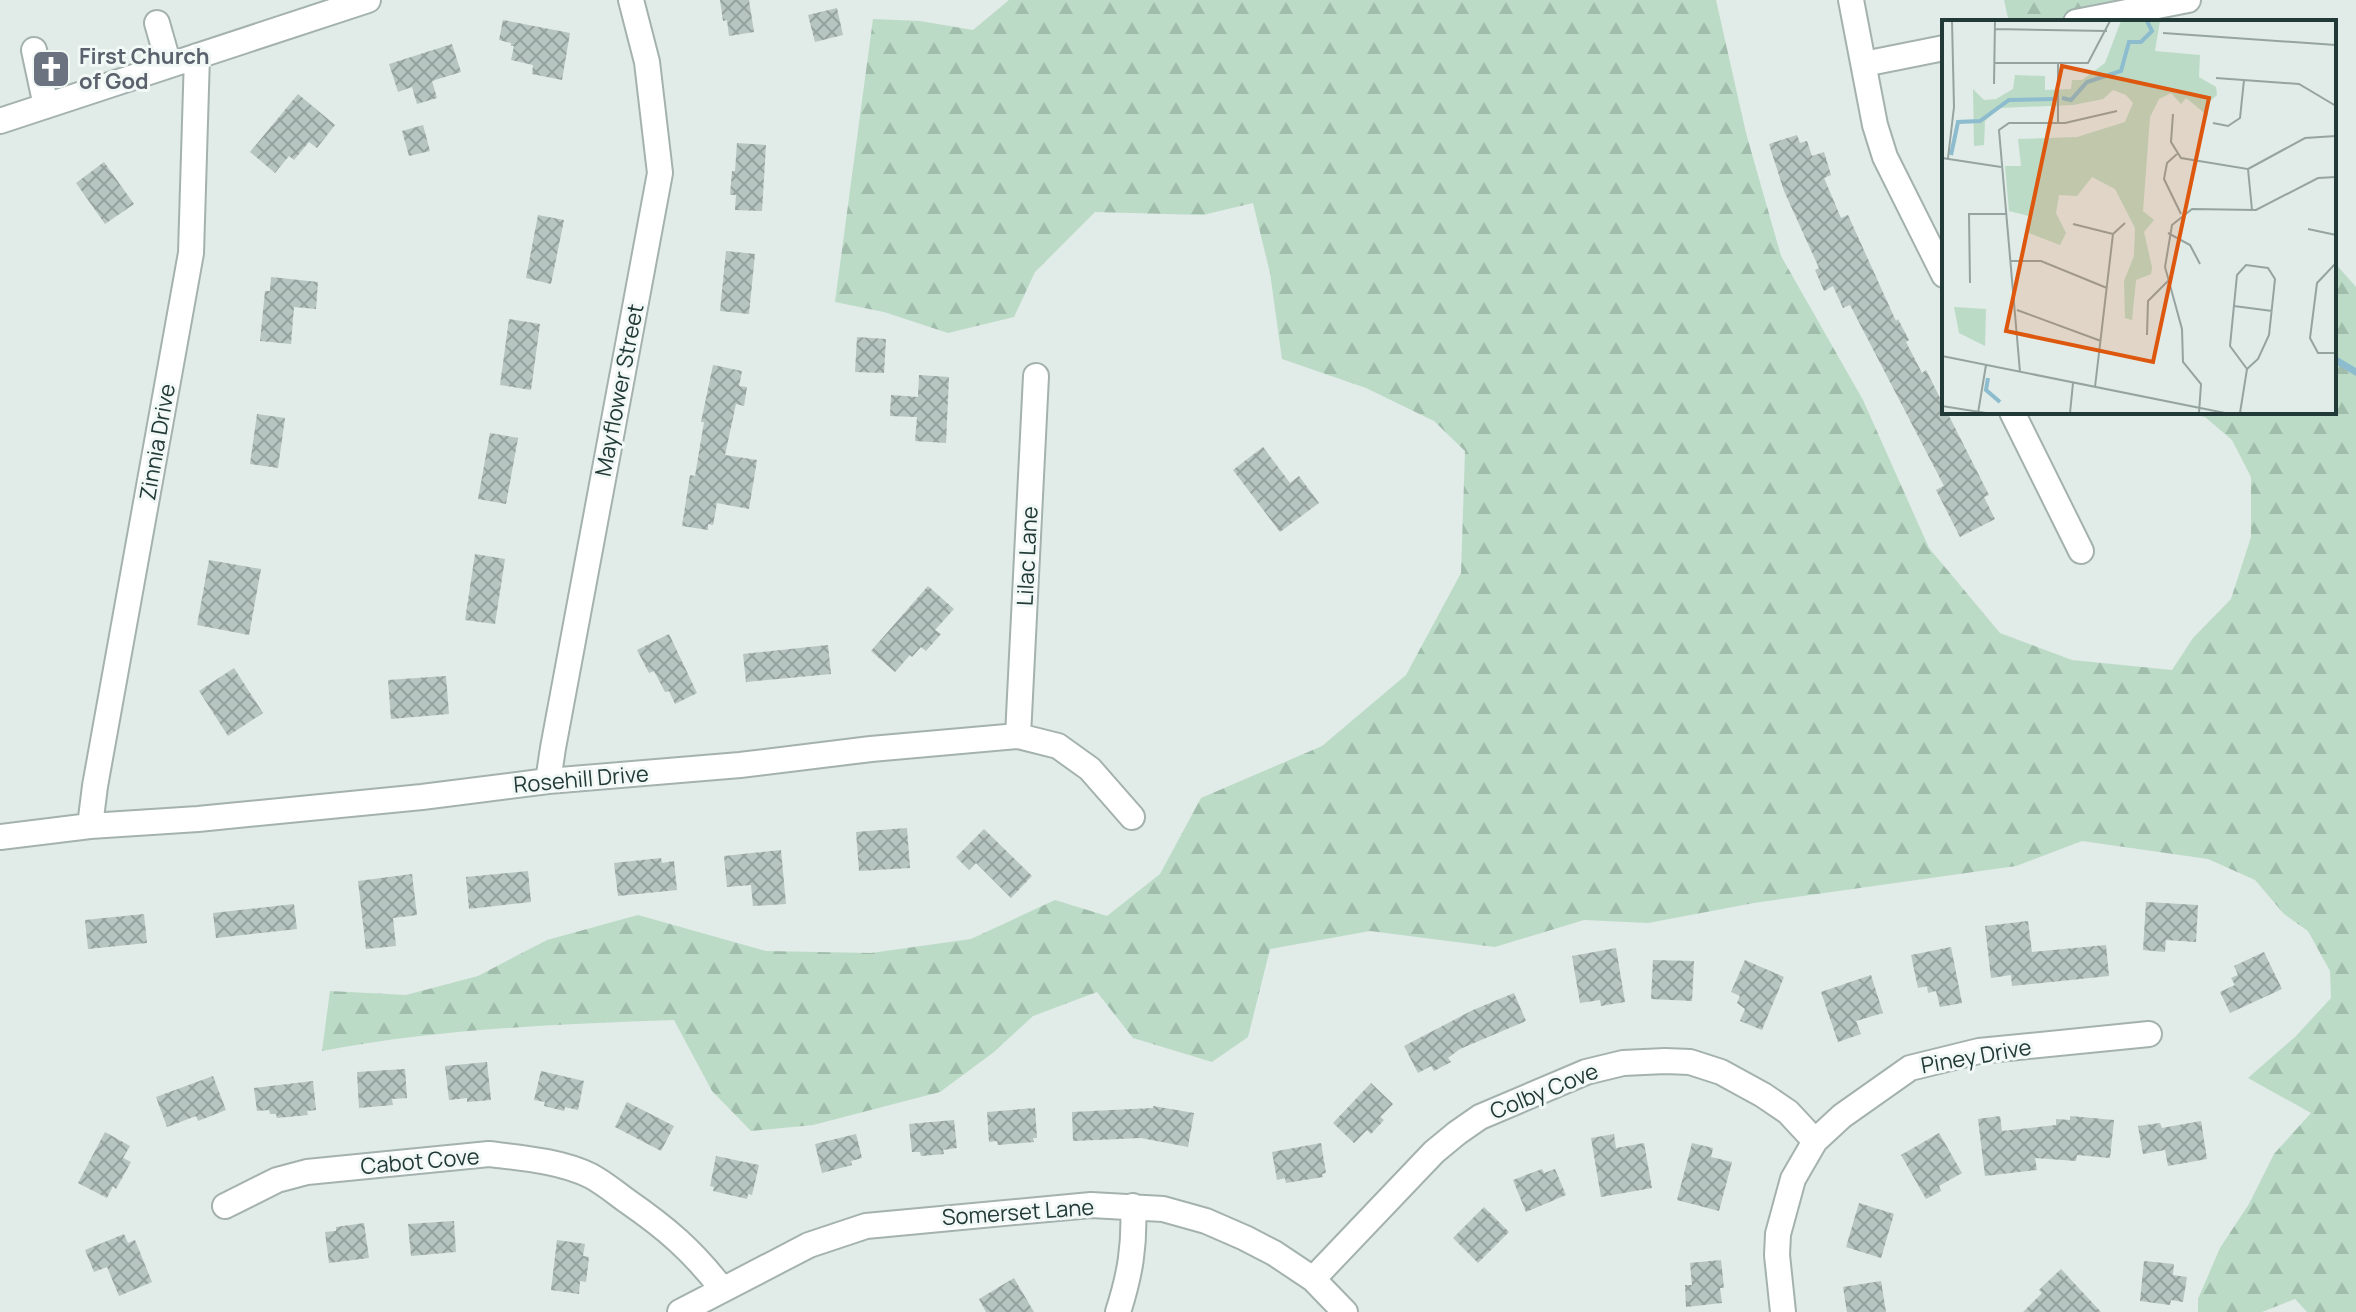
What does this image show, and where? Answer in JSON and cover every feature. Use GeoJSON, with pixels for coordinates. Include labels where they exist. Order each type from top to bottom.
{"type":"FeatureCollection","features":[{"type":"Feature","properties":{"kind":"street"},"geometry":{"type":"LineString","coordinates":[[0,121],[368,0]]}},
{"type":"Feature","properties":{"kind":"street","name":"Mayflower Street"},"geometry":{"type":"LineString","coordinates":[[548,781],[660,173],[647,62],[631,0]]}},
{"type":"Feature","properties":{"kind":"street"},"geometry":{"type":"LineString","coordinates":[[1851,0],[1875,125],[1885,157],[1942,271]]}},
{"type":"Feature","properties":{"kind":"street"},"geometry":{"type":"LineString","coordinates":[[2084,20],[2188,0]]}},
{"type":"Feature","properties":{"kind":"street"},"geometry":{"type":"LineString","coordinates":[[157,23],[169,65]]}},
{"type":"Feature","properties":{"kind":"street"},"geometry":{"type":"LineString","coordinates":[[1864,64],[1942,48]]}},
{"type":"Feature","properties":{"kind":"street"},"geometry":{"type":"LineString","coordinates":[[34,50],[46,106]]}},
{"type":"Feature","properties":{"kind":"street","name":"Zinnia Drive"},"geometry":{"type":"LineString","coordinates":[[90,826],[191,253],[197,56]]}},
{"type":"Feature","properties":{"kind":"street","name":"Lilac Lane"},"geometry":{"type":"LineString","coordinates":[[1018,736],[1036,376]]}},
{"type":"Feature","properties":{"kind":"street"},"geometry":{"type":"LineString","coordinates":[[2013,414],[2081,551]]}},
{"type":"Feature","properties":{"kind":"street","name":"Rosehill Drive"},"geometry":{"type":"LineString","coordinates":[[0,837],[1018,736],[1058,746],[1090,769],[1132,817]]}},
{"type":"Feature","properties":{"kind":"street","name":"Piney Drive"},"geometry":{"type":"LineString","coordinates":[[1783,1312],[1778,1234],[1793,1179],[1815,1141],[1842,1116],[1910,1068],[1979,1051],[2149,1034]]}},
{"type":"Feature","properties":{"kind":"street","name":"Colby Cove"},"geometry":{"type":"LineString","coordinates":[[1313,1279],[1434,1152],[1457,1133],[1480,1117],[1596,1069],[1635,1062],[1665,1061],[1690,1062],[1721,1072],[1788,1112],[1815,1141]]}},
{"type":"Feature","properties":{"kind":"street","name":"Cabot Cove"},"geometry":{"type":"LineString","coordinates":[[225,1206],[277,1180],[307,1172],[489,1154],[517,1157],[591,1176],[685,1245],[722,1289]]}},
{"type":"Feature","properties":{"kind":"street","name":"Somerset Lane"},"geometry":{"type":"LineString","coordinates":[[680,1312],[809,1245],[866,1226],[1079,1206],[1133,1206],[1163,1209],[1206,1221],[1245,1238],[1313,1279],[1345,1312]]}},
{"type":"Feature","properties":{"kind":"street"},"geometry":{"type":"LineString","coordinates":[[1118,1312],[1129,1277],[1135,1240],[1133,1206]]}},
{"type":"Feature","properties":{"kind":"green space"},"geometry":{"type":"Polygon","coordinates":[[[1009,0],[1716,0],[1746,133],[1781,256],[1863,400],[1929,548],[2000,633],[2072,660],[2172,670],[2193,638],[2231,599],[2251,537],[2251,477],[2232,440],[2205,417],[2192,414],[2336,414],[2336,264],[2356,287],[2356,1312],[2307,1312],[2295,1299],[2262,1312],[2198,1312],[2198,1299],[2220,1248],[2249,1204],[2274,1154],[2311,1113],[2248,1078],[2295,1037],[2331,998],[2330,971],[2308,931],[2284,914],[2255,880],[2208,859],[2082,841],[2016,866],[1754,903],[1648,923],[1584,920],[1495,947],[1370,931],[1270,949],[1248,1037],[1212,1062],[1133,1038],[1097,992],[1033,1016],[994,1052],[940,1092],[813,1125],[751,1131],[712,1091],[674,1020],[453,1033],[322,1051],[330,991],[406,995],[478,976],[547,940],[638,915],[766,951],[871,953],[971,939],[1055,900],[1107,916],[1160,874],[1201,798],[1322,746],[1406,675],[1461,573],[1465,451],[1434,421],[1366,388],[1282,359],[1270,273],[1253,203],[1203,215],[1095,212],[1035,272],[1014,317],[948,333],[884,312],[835,302],[873,19],[920,21],[973,30],[1009,0]]]}},
{"type":"Feature","properties":{"kind":"green space"},"geometry":{"type":"Polygon","coordinates":[[[2004,0],[2143,0],[2148,20],[2009,20],[2004,0]]]}},
{"type":"Feature","properties":{"kind":"building"},"geometry":{"type":"Polygon","coordinates":[[[720,0],[749,0],[754,32],[729,36],[720,0]]]}},
{"type":"Feature","properties":{"kind":"building"},"geometry":{"type":"Polygon","coordinates":[[[837,8],[843,35],[815,42],[808,15],[837,8]]]}},
{"type":"Feature","properties":{"kind":"building"},"geometry":{"type":"Polygon","coordinates":[[[503,20],[570,33],[562,80],[532,74],[533,65],[511,60],[514,46],[499,40],[503,20]]]}},
{"type":"Feature","properties":{"kind":"building"},"geometry":{"type":"Polygon","coordinates":[[[452,44],[461,72],[432,81],[437,98],[417,104],[412,87],[398,92],[389,64],[452,44]]]}},
{"type":"Feature","properties":{"kind":"building"},"geometry":{"type":"Polygon","coordinates":[[[298,94],[335,125],[317,148],[309,142],[294,160],[289,156],[275,173],[250,152],[298,94]]]}},
{"type":"Feature","properties":{"kind":"building"},"geometry":{"type":"Polygon","coordinates":[[[423,125],[430,151],[409,156],[402,131],[423,125]]]}},
{"type":"Feature","properties":{"kind":"building"},"geometry":{"type":"Polygon","coordinates":[[[1797,135],[1800,143],[1807,141],[1812,156],[1824,152],[1831,175],[1824,178],[1841,218],[1848,215],[1896,321],[1898,319],[1909,340],[1906,342],[1922,373],[1926,370],[1942,402],[1942,414],[1948,414],[1989,495],[1984,497],[1995,519],[1960,537],[1936,490],[1944,486],[1850,305],[1843,308],[1833,286],[1824,291],[1815,270],[1819,268],[1784,191],[1769,144],[1797,135]]]}},
{"type":"Feature","properties":{"kind":"building"},"geometry":{"type":"Polygon","coordinates":[[[737,143],[766,145],[762,211],[735,210],[736,195],[730,195],[737,143]]]}},
{"type":"Feature","properties":{"kind":"building"},"geometry":{"type":"Polygon","coordinates":[[[104,162],[134,204],[105,224],[76,183],[104,162]]]}},
{"type":"Feature","properties":{"kind":"building"},"geometry":{"type":"Polygon","coordinates":[[[538,215],[564,220],[551,284],[526,278],[538,215]]]}},
{"type":"Feature","properties":{"kind":"building"},"geometry":{"type":"Polygon","coordinates":[[[726,251],[755,254],[749,314],[720,311],[726,251]]]}},
{"type":"Feature","properties":{"kind":"building"},"geometry":{"type":"Polygon","coordinates":[[[271,277],[318,282],[316,309],[294,307],[291,344],[260,341],[265,291],[270,291],[271,277]]]}},
{"type":"Feature","properties":{"kind":"building"},"geometry":{"type":"Polygon","coordinates":[[[509,319],[540,324],[531,390],[500,385],[509,319]]]}},
{"type":"Feature","properties":{"kind":"building"},"geometry":{"type":"Polygon","coordinates":[[[857,337],[886,339],[884,373],[855,372],[857,337]]]}},
{"type":"Feature","properties":{"kind":"building"},"geometry":{"type":"Polygon","coordinates":[[[713,365],[742,371],[739,386],[747,387],[744,406],[736,404],[725,455],[757,460],[749,509],[717,503],[713,525],[708,524],[708,530],[682,526],[690,475],[695,476],[704,422],[701,422],[713,365]]]}},
{"type":"Feature","properties":{"kind":"building"},"geometry":{"type":"Polygon","coordinates":[[[919,375],[949,377],[946,443],[915,441],[917,417],[890,416],[891,395],[918,397],[919,375]]]}},
{"type":"Feature","properties":{"kind":"building"},"geometry":{"type":"Polygon","coordinates":[[[257,414],[285,418],[278,468],[250,464],[257,414]]]}},
{"type":"Feature","properties":{"kind":"building"},"geometry":{"type":"Polygon","coordinates":[[[490,433],[518,438],[506,504],[478,499],[490,433]]]}},
{"type":"Feature","properties":{"kind":"building"},"geometry":{"type":"Polygon","coordinates":[[[1263,447],[1290,483],[1299,476],[1319,503],[1280,532],[1233,470],[1263,447]]]}},
{"type":"Feature","properties":{"kind":"building"},"geometry":{"type":"Polygon","coordinates":[[[475,554],[505,559],[495,624],[465,620],[475,554]]]}},
{"type":"Feature","properties":{"kind":"building"},"geometry":{"type":"Polygon","coordinates":[[[209,560],[261,569],[249,635],[197,625],[209,560]]]}},
{"type":"Feature","properties":{"kind":"building"},"geometry":{"type":"Polygon","coordinates":[[[928,586],[954,609],[935,630],[941,634],[926,651],[921,647],[895,672],[871,651],[928,586]]]}},
{"type":"Feature","properties":{"kind":"building"},"geometry":{"type":"Polygon","coordinates":[[[669,634],[697,693],[675,704],[654,671],[649,673],[637,650],[669,634]]]}},
{"type":"Feature","properties":{"kind":"building"},"geometry":{"type":"Polygon","coordinates":[[[828,645],[831,674],[746,682],[743,654],[828,645]]]}},
{"type":"Feature","properties":{"kind":"building"},"geometry":{"type":"Polygon","coordinates":[[[234,668],[263,713],[228,736],[199,691],[234,668]]]}},
{"type":"Feature","properties":{"kind":"building"},"geometry":{"type":"Polygon","coordinates":[[[446,676],[449,714],[391,719],[388,680],[446,676]]]}},
{"type":"Feature","properties":{"kind":"building"},"geometry":{"type":"Polygon","coordinates":[[[907,828],[910,868],[859,871],[856,832],[907,828]]]}},
{"type":"Feature","properties":{"kind":"building"},"geometry":{"type":"Polygon","coordinates":[[[984,829],[1032,876],[1011,898],[976,863],[969,870],[956,857],[984,829]]]}},
{"type":"Feature","properties":{"kind":"building"},"geometry":{"type":"Polygon","coordinates":[[[781,850],[786,904],[753,906],[751,885],[727,887],[724,856],[781,850]]]}},
{"type":"Feature","properties":{"kind":"building"},"geometry":{"type":"Polygon","coordinates":[[[661,858],[662,863],[674,861],[677,890],[618,896],[614,863],[661,858]]]}},
{"type":"Feature","properties":{"kind":"building"},"geometry":{"type":"Polygon","coordinates":[[[528,871],[531,902],[469,909],[466,877],[528,871]]]}},
{"type":"Feature","properties":{"kind":"building"},"geometry":{"type":"Polygon","coordinates":[[[412,874],[417,915],[393,918],[396,946],[366,949],[358,881],[412,874]]]}},
{"type":"Feature","properties":{"kind":"building"},"geometry":{"type":"Polygon","coordinates":[[[2146,902],[2198,905],[2196,942],[2166,940],[2165,952],[2143,950],[2146,902]]]}},
{"type":"Feature","properties":{"kind":"building"},"geometry":{"type":"Polygon","coordinates":[[[294,904],[297,929],[216,938],[213,913],[294,904]]]}},
{"type":"Feature","properties":{"kind":"building"},"geometry":{"type":"Polygon","coordinates":[[[144,914],[147,943],[88,949],[85,920],[144,914]]]}},
{"type":"Feature","properties":{"kind":"building"},"geometry":{"type":"Polygon","coordinates":[[[2028,921],[2032,952],[2106,945],[2109,976],[2012,986],[2011,975],[1991,978],[1985,926],[2028,921]]]}},
{"type":"Feature","properties":{"kind":"building"},"geometry":{"type":"Polygon","coordinates":[[[1951,947],[1962,1003],[1940,1007],[1936,991],[1928,993],[1927,986],[1918,988],[1911,955],[1951,947]]]}},
{"type":"Feature","properties":{"kind":"building"},"geometry":{"type":"Polygon","coordinates":[[[1616,948],[1625,1002],[1601,1006],[1600,1000],[1580,1003],[1572,956],[1616,948]]]}},
{"type":"Feature","properties":{"kind":"building"},"geometry":{"type":"Polygon","coordinates":[[[2264,952],[2282,989],[2230,1013],[2220,992],[2235,985],[2231,978],[2238,975],[2234,966],[2264,952]]]}},
{"type":"Feature","properties":{"kind":"building"},"geometry":{"type":"Polygon","coordinates":[[[1653,960],[1694,961],[1692,1001],[1651,999],[1653,960]]]}},
{"type":"Feature","properties":{"kind":"building"},"geometry":{"type":"Polygon","coordinates":[[[1745,960],[1784,977],[1762,1030],[1740,1021],[1745,1009],[1737,1003],[1740,996],[1731,992],[1745,960]]]}},
{"type":"Feature","properties":{"kind":"building"},"geometry":{"type":"Polygon","coordinates":[[[1871,975],[1883,1013],[1856,1021],[1861,1034],[1838,1042],[1821,992],[1871,975]]]}},
{"type":"Feature","properties":{"kind":"building"},"geometry":{"type":"Polygon","coordinates":[[[1514,993],[1526,1021],[1460,1049],[1448,1058],[1451,1062],[1434,1071],[1431,1066],[1418,1073],[1404,1046],[1473,1010],[1514,993]]]}},
{"type":"Feature","properties":{"kind":"building"},"geometry":{"type":"Polygon","coordinates":[[[487,1062],[491,1100],[449,1100],[445,1066],[487,1062]]]}},
{"type":"Feature","properties":{"kind":"building"},"geometry":{"type":"Polygon","coordinates":[[[405,1069],[407,1098],[392,1099],[393,1105],[359,1108],[357,1072],[405,1069]]]}},
{"type":"Feature","properties":{"kind":"building"},"geometry":{"type":"Polygon","coordinates":[[[541,1071],[584,1081],[578,1110],[565,1107],[564,1111],[534,1100],[541,1071]]]}},
{"type":"Feature","properties":{"kind":"building"},"geometry":{"type":"Polygon","coordinates":[[[213,1076],[226,1110],[198,1121],[196,1116],[167,1127],[156,1097],[213,1076]]]}},
{"type":"Feature","properties":{"kind":"building"},"geometry":{"type":"Polygon","coordinates":[[[313,1081],[316,1110],[307,1111],[308,1115],[277,1118],[269,1110],[257,1111],[254,1088],[313,1081]]]}},
{"type":"Feature","properties":{"kind":"building"},"geometry":{"type":"Polygon","coordinates":[[[1371,1083],[1393,1104],[1380,1117],[1384,1120],[1371,1134],[1367,1130],[1354,1143],[1333,1123],[1371,1083]]]}},
{"type":"Feature","properties":{"kind":"building"},"geometry":{"type":"Polygon","coordinates":[[[627,1102],[674,1126],[661,1151],[615,1127],[627,1102]]]}},
{"type":"Feature","properties":{"kind":"building"},"geometry":{"type":"Polygon","coordinates":[[[1153,1106],[1194,1113],[1188,1147],[1141,1138],[1073,1141],[1072,1112],[1153,1106]]]}},
{"type":"Feature","properties":{"kind":"building"},"geometry":{"type":"Polygon","coordinates":[[[1035,1108],[1037,1138],[1033,1138],[1034,1142],[998,1145],[997,1141],[989,1142],[987,1112],[1035,1108]]]}},
{"type":"Feature","properties":{"kind":"building"},"geometry":{"type":"Polygon","coordinates":[[[2000,1116],[2002,1131],[2056,1125],[2056,1119],[2070,1120],[2070,1116],[2114,1120],[2110,1158],[2077,1155],[2076,1161],[2035,1158],[2037,1170],[1985,1176],[1978,1119],[2000,1116]]]}},
{"type":"Feature","properties":{"kind":"building"},"geometry":{"type":"Polygon","coordinates":[[[954,1120],[957,1148],[943,1150],[944,1154],[921,1156],[920,1152],[912,1152],[909,1124],[954,1120]]]}},
{"type":"Feature","properties":{"kind":"building"},"geometry":{"type":"Polygon","coordinates":[[[2201,1121],[2207,1159],[2168,1166],[2165,1150],[2143,1154],[2138,1126],[2160,1123],[2162,1128],[2201,1121]]]}},
{"type":"Feature","properties":{"kind":"building"},"geometry":{"type":"Polygon","coordinates":[[[105,1132],[130,1146],[123,1158],[131,1162],[116,1189],[113,1186],[107,1198],[78,1183],[105,1132]]]}},
{"type":"Feature","properties":{"kind":"building"},"geometry":{"type":"Polygon","coordinates":[[[1939,1133],[1962,1173],[1939,1186],[1941,1191],[1926,1199],[1901,1155],[1939,1133]]]}},
{"type":"Feature","properties":{"kind":"building"},"geometry":{"type":"Polygon","coordinates":[[[856,1134],[862,1158],[851,1161],[852,1165],[822,1173],[815,1144],[856,1134]]]}},
{"type":"Feature","properties":{"kind":"building"},"geometry":{"type":"Polygon","coordinates":[[[1614,1134],[1616,1148],[1644,1143],[1652,1188],[1601,1197],[1591,1138],[1614,1134]]]}},
{"type":"Feature","properties":{"kind":"building"},"geometry":{"type":"Polygon","coordinates":[[[1321,1143],[1326,1173],[1322,1174],[1323,1177],[1286,1183],[1285,1178],[1277,1180],[1272,1152],[1321,1143]]]}},
{"type":"Feature","properties":{"kind":"building"},"geometry":{"type":"Polygon","coordinates":[[[1692,1143],[1713,1148],[1711,1157],[1732,1162],[1719,1211],[1677,1200],[1692,1143]]]}},
{"type":"Feature","properties":{"kind":"building"},"geometry":{"type":"Polygon","coordinates":[[[716,1156],[759,1165],[752,1195],[748,1194],[747,1199],[713,1191],[714,1187],[710,1186],[716,1156]]]}},
{"type":"Feature","properties":{"kind":"building"},"geometry":{"type":"Polygon","coordinates":[[[1542,1169],[1544,1173],[1555,1169],[1566,1195],[1526,1212],[1513,1180],[1542,1169]]]}},
{"type":"Feature","properties":{"kind":"building"},"geometry":{"type":"Polygon","coordinates":[[[1859,1203],[1894,1214],[1881,1258],[1846,1247],[1859,1203]]]}},
{"type":"Feature","properties":{"kind":"building"},"geometry":{"type":"Polygon","coordinates":[[[1484,1207],[1509,1232],[1478,1263],[1453,1238],[1484,1207]]]}},
{"type":"Feature","properties":{"kind":"building"},"geometry":{"type":"Polygon","coordinates":[[[454,1221],[456,1252],[411,1256],[408,1224],[454,1221]]]}},
{"type":"Feature","properties":{"kind":"building"},"geometry":{"type":"Polygon","coordinates":[[[364,1223],[369,1258],[329,1263],[325,1232],[364,1223]]]}},
{"type":"Feature","properties":{"kind":"building"},"geometry":{"type":"Polygon","coordinates":[[[124,1234],[128,1243],[135,1240],[152,1282],[119,1296],[107,1267],[94,1272],[85,1250],[124,1234]]]}},
{"type":"Feature","properties":{"kind":"building"},"geometry":{"type":"Polygon","coordinates":[[[557,1240],[585,1244],[583,1256],[589,1257],[586,1282],[580,1281],[579,1294],[551,1290],[557,1240]]]}},
{"type":"Feature","properties":{"kind":"building"},"geometry":{"type":"Polygon","coordinates":[[[1721,1260],[1722,1303],[1686,1307],[1685,1285],[1692,1285],[1690,1263],[1721,1260]]]}},
{"type":"Feature","properties":{"kind":"building"},"geometry":{"type":"Polygon","coordinates":[[[2144,1261],[2174,1264],[2173,1275],[2187,1277],[2183,1302],[2171,1300],[2170,1305],[2140,1301],[2144,1261]]]}},
{"type":"Feature","properties":{"kind":"building"},"geometry":{"type":"Polygon","coordinates":[[[2061,1269],[2101,1312],[2023,1312],[2042,1293],[2039,1290],[2061,1269]]]}},
{"type":"Feature","properties":{"kind":"building"},"geometry":{"type":"Polygon","coordinates":[[[1014,1278],[1034,1312],[986,1312],[979,1299],[1014,1278]]]}},
{"type":"Feature","properties":{"kind":"building"},"geometry":{"type":"Polygon","coordinates":[[[1881,1281],[1886,1312],[1847,1312],[1843,1287],[1881,1281]]]}},
{"type":"Feature","properties":{"kind":"waterway"},"geometry":{"type":"LineString","coordinates":[[2336,360],[2356,372]]}},
{"type":"Feature","properties":{"kind":"place","name":"First Church of God"},"geometry":{"type":"Point","coordinates":[51,69]}}]}
